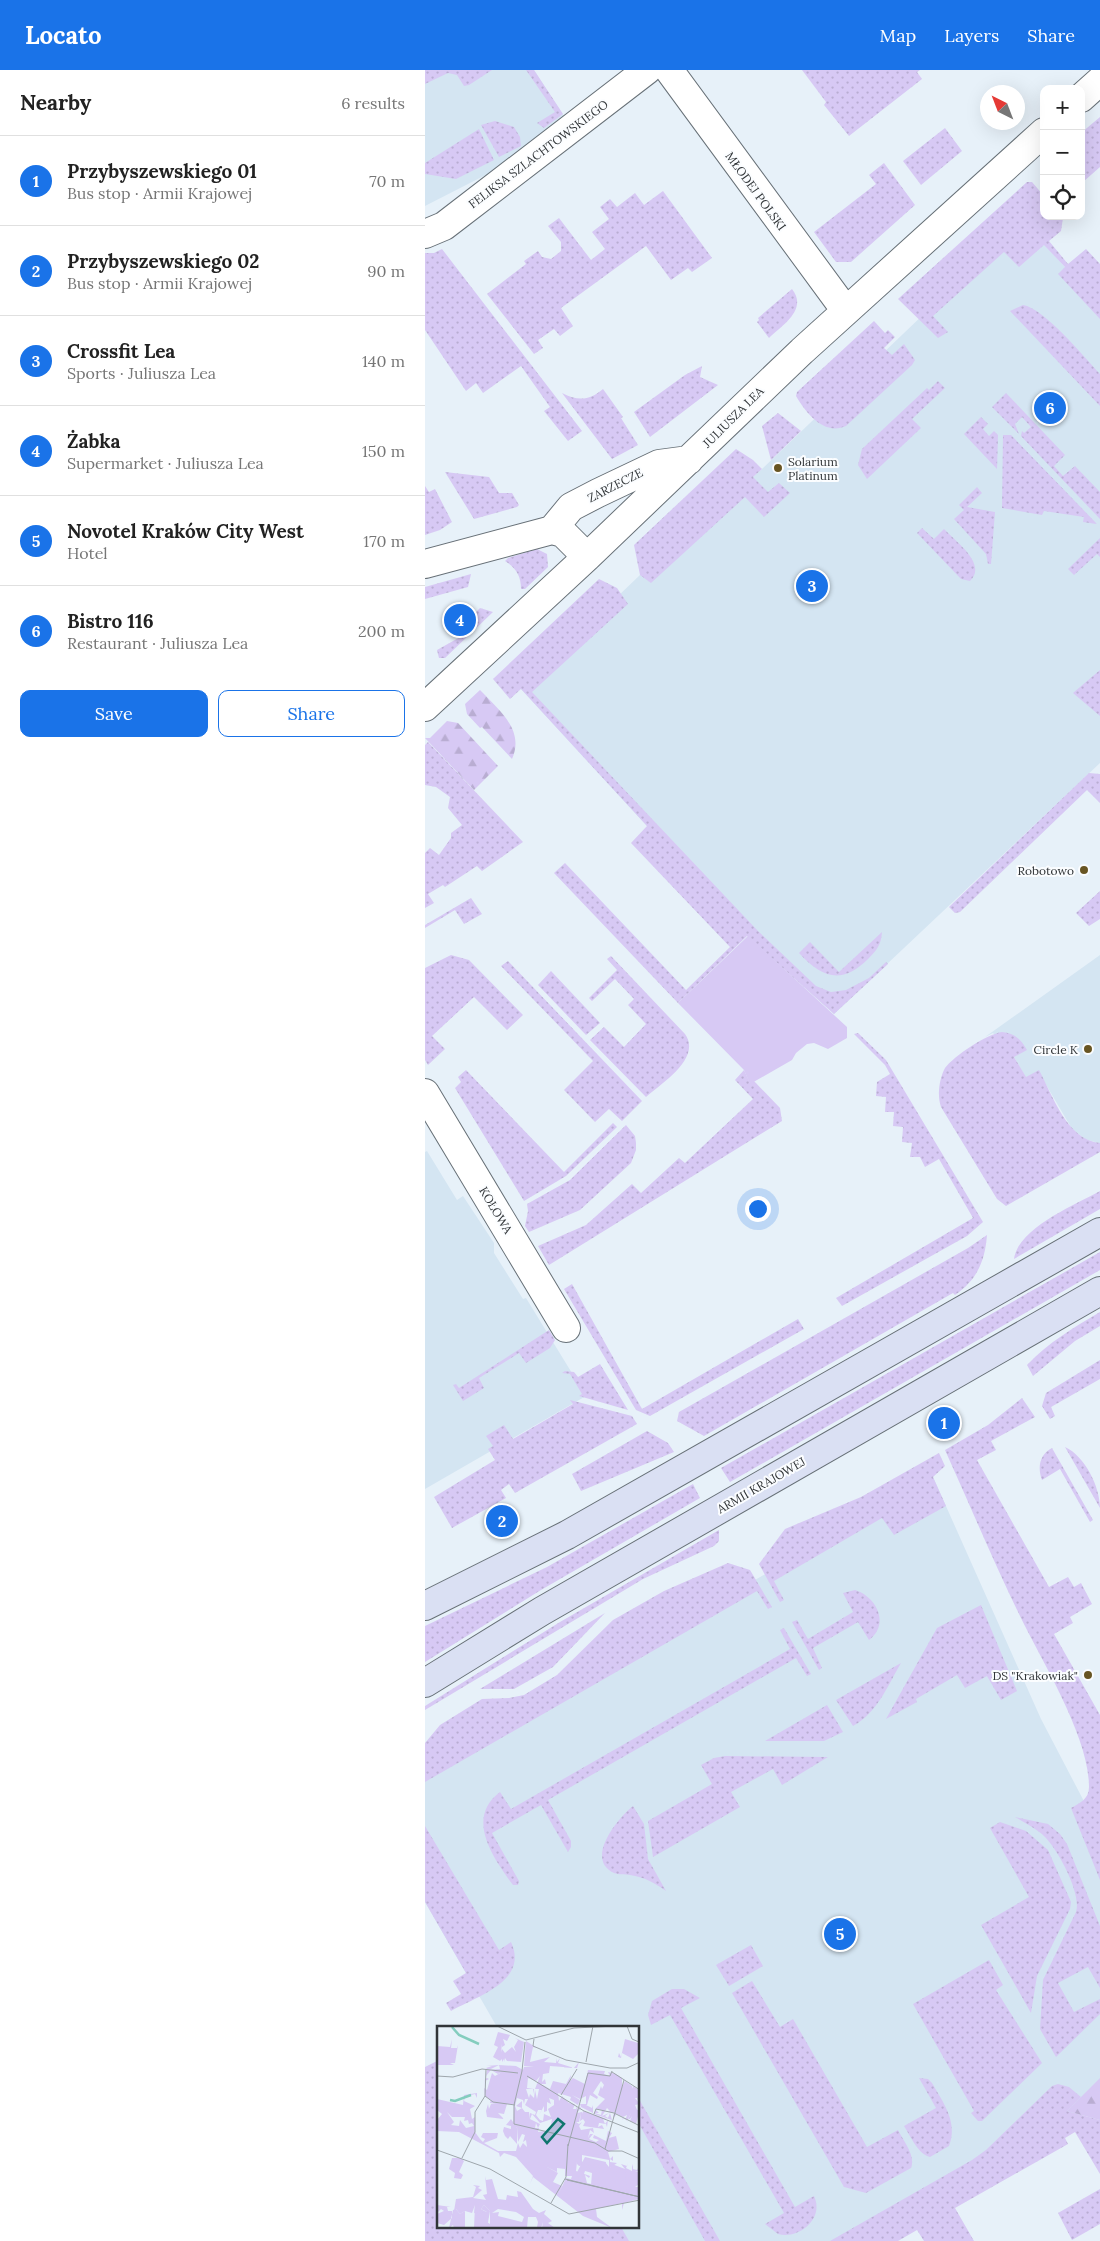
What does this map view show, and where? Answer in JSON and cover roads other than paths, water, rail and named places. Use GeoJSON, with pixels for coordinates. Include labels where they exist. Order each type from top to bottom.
{"type":"FeatureCollection","features":[{"type":"Feature","properties":{"kind":"main road"},"geometry":{"type":"LineString","coordinates":[[425,1606],[553,1543],[1100,1232]]}},
{"type":"Feature","properties":{"kind":"main road","name":"ARMII KRAJOWEJ"},"geometry":{"type":"LineString","coordinates":[[425,1684],[568,1596],[1100,1291]]}},
{"type":"Feature","properties":{"kind":"street","name":"FELIKSA SZLACHTOWSKIEGO"},"geometry":{"type":"LineString","coordinates":[[425,234],[451,220],[647,70]]}},
{"type":"Feature","properties":{"kind":"street","name":"MŁODEJ POLSKI"},"geometry":{"type":"LineString","coordinates":[[669,70],[790,238],[846,311]]}},
{"type":"Feature","properties":{"kind":"street"},"geometry":{"type":"LineString","coordinates":[[1085,94],[1100,81]]}},
{"type":"Feature","properties":{"kind":"street","name":"JULIUSZA LEA"},"geometry":{"type":"LineString","coordinates":[[425,707],[587,557],[846,311],[1040,136]]}},
{"type":"Feature","properties":{"kind":"street","name":"ZARZECZE"},"geometry":{"type":"LineString","coordinates":[[552,530],[566,512],[585,500],[653,466],[689,460]]}},
{"type":"Feature","properties":{"kind":"street"},"geometry":{"type":"LineString","coordinates":[[425,564],[552,530],[563,533],[587,557]]}},
{"type":"Feature","properties":{"kind":"street","name":"KOŁOWA"},"geometry":{"type":"LineString","coordinates":[[425,1093],[566,1328]]}},
{"type":"Feature","properties":{"kind":"place","name":"Bistro 116"},"geometry":{"type":"Point","coordinates":[1050,408]}},
{"type":"Feature","properties":{"kind":"place","name":"Solarium Platinum"},"geometry":{"type":"Point","coordinates":[778,468]}},
{"type":"Feature","properties":{"kind":"place","name":"Crossfit Lea"},"geometry":{"type":"Point","coordinates":[812,586]}},
{"type":"Feature","properties":{"kind":"place","name":"Żabka"},"geometry":{"type":"Point","coordinates":[460,620]}},
{"type":"Feature","properties":{"kind":"place","name":"Robotowo"},"geometry":{"type":"Point","coordinates":[1084,870]}},
{"type":"Feature","properties":{"kind":"place","name":"Circle K"},"geometry":{"type":"Point","coordinates":[1088,1049]}},
{"type":"Feature","properties":{"kind":"place","name":"Przybyszewskiego 01"},"geometry":{"type":"Point","coordinates":[944,1423]}},
{"type":"Feature","properties":{"kind":"place","name":"Przybyszewskiego 02"},"geometry":{"type":"Point","coordinates":[502,1521]}},
{"type":"Feature","properties":{"kind":"place","name":"DS \"Krakowiak\""},"geometry":{"type":"Point","coordinates":[1088,1675]}},
{"type":"Feature","properties":{"kind":"place","name":"Novotel Kraków City West"},"geometry":{"type":"Point","coordinates":[840,1934]}}]}
